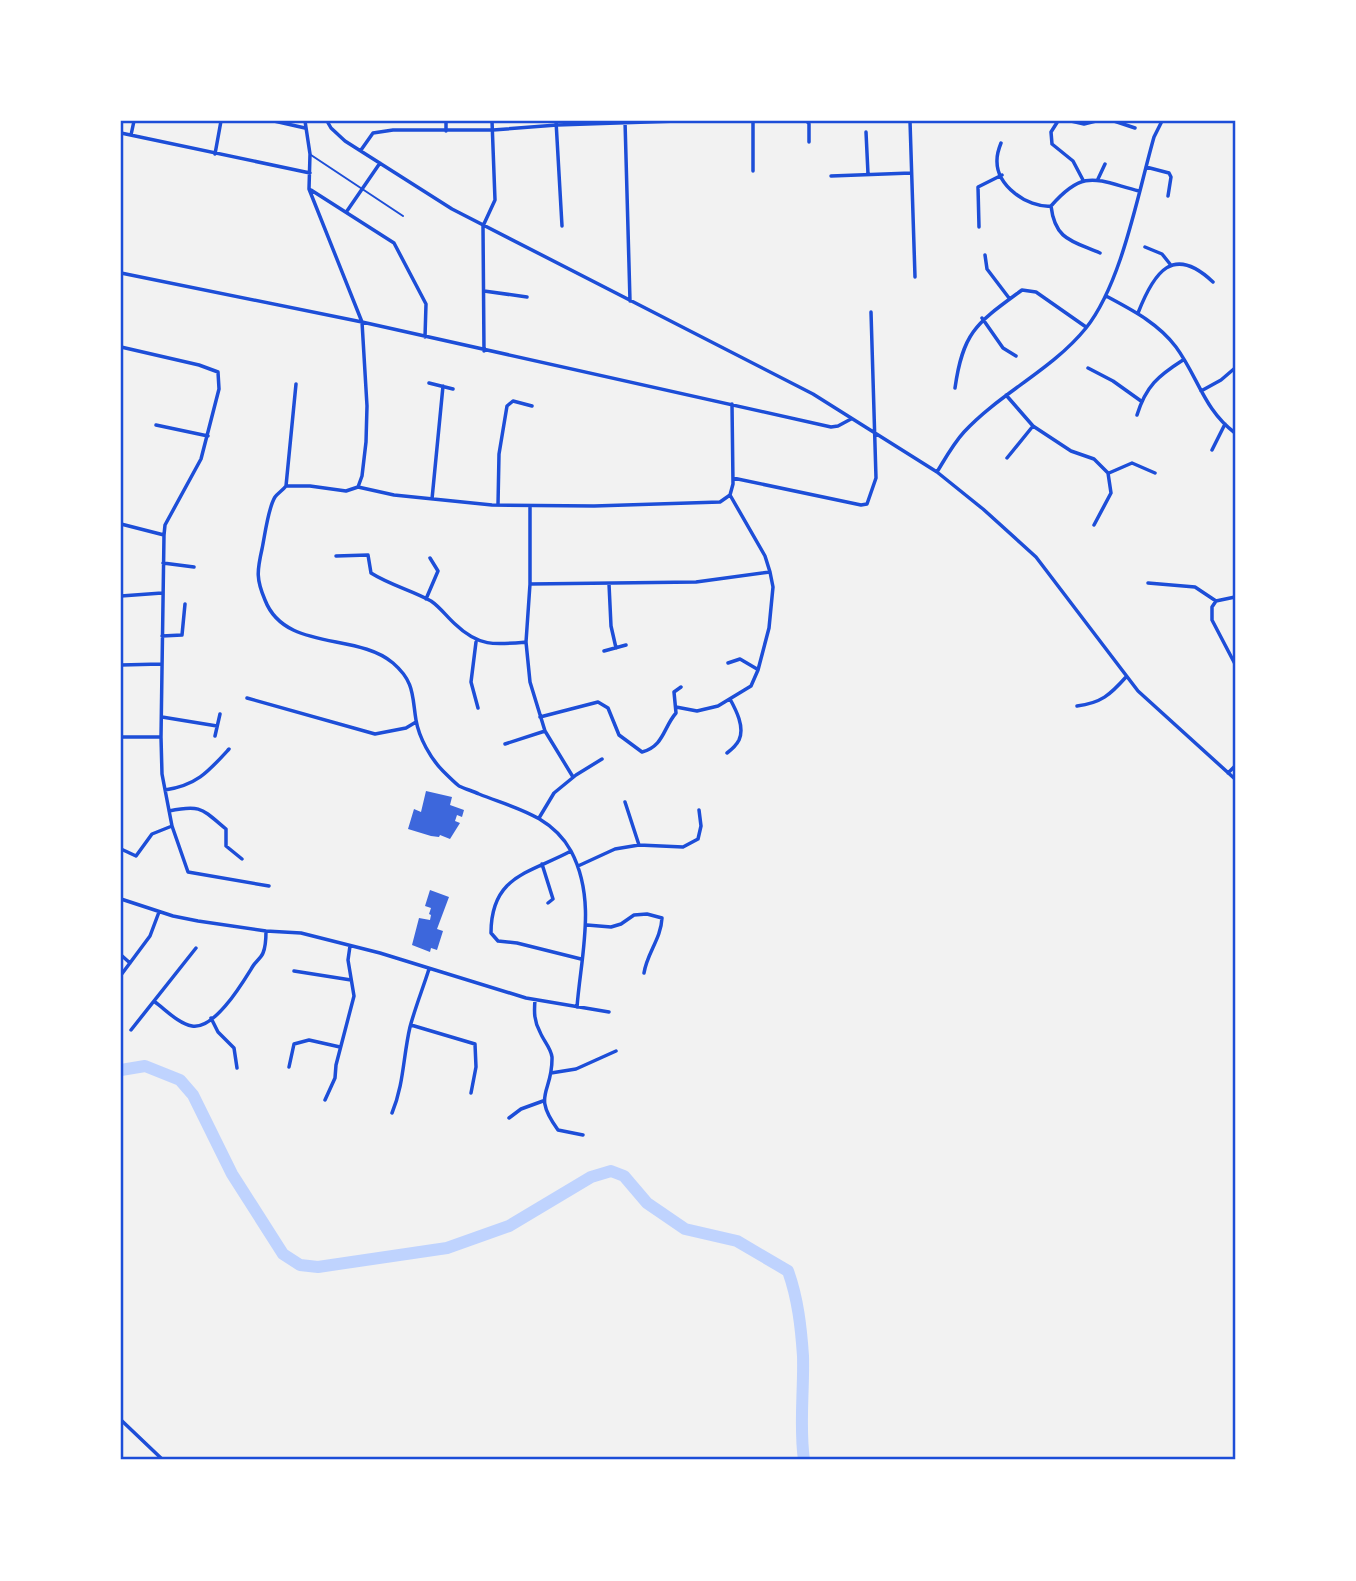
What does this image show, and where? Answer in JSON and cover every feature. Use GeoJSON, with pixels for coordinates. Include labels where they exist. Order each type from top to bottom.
{"type":"FeatureCollection","features":[{"type":"Feature","properties":{"kind":"street"},"geometry":{"type":"LineString","coordinates":[[131,135],[134,121]]}},
{"type":"Feature","properties":{"kind":"street"},"geometry":{"type":"LineString","coordinates":[[215,154],[221,121]]}},
{"type":"Feature","properties":{"kind":"street"},"geometry":{"type":"LineString","coordinates":[[275,121],[305,128]]}},
{"type":"Feature","properties":{"kind":"street"},"geometry":{"type":"LineString","coordinates":[[305,121],[310,154],[309,189],[362,322],[366,442],[362,477],[358,487]]}},
{"type":"Feature","properties":{"kind":"street"},"geometry":{"type":"LineString","coordinates":[[327,121],[345,141],[452,209],[813,394],[937,472],[1036,556],[1138,691],[1235,779]]}},
{"type":"Feature","properties":{"kind":"street"},"geometry":{"type":"LineString","coordinates":[[446,121],[446,131]]}},
{"type":"Feature","properties":{"kind":"street"},"geometry":{"type":"LineString","coordinates":[[484,351],[483,226],[495,200],[492,121]]}},
{"type":"Feature","properties":{"kind":"street"},"geometry":{"type":"LineString","coordinates":[[361,150],[373,133],[393,130],[493,130],[557,123],[678,121]]}},
{"type":"Feature","properties":{"kind":"street"},"geometry":{"type":"LineString","coordinates":[[753,121],[753,171]]}},
{"type":"Feature","properties":{"kind":"street"},"geometry":{"type":"LineString","coordinates":[[807,121],[809,142]]}},
{"type":"Feature","properties":{"kind":"street"},"geometry":{"type":"LineString","coordinates":[[910,121],[915,277]]}},
{"type":"Feature","properties":{"kind":"street"},"geometry":{"type":"LineString","coordinates":[[1058,121],[1051,132],[1052,144],[1073,161],[1083,180]]}},
{"type":"Feature","properties":{"kind":"street"},"geometry":{"type":"LineString","coordinates":[[1072,121],[1084,124],[1096,121]]}},
{"type":"Feature","properties":{"kind":"street"},"geometry":{"type":"LineString","coordinates":[[1114,121],[1136,128]]}},
{"type":"Feature","properties":{"kind":"street"},"geometry":{"type":"LineString","coordinates":[[937,472],[962,433],[1006,395],[1067,349],[1100,308],[1123,248],[1154,137],[1162,121]]}},
{"type":"Feature","properties":{"kind":"street"},"geometry":{"type":"LineString","coordinates":[[625,122],[630,301]]}},
{"type":"Feature","properties":{"kind":"street"},"geometry":{"type":"LineString","coordinates":[[557,123],[562,226]]}},
{"type":"Feature","properties":{"kind":"street"},"geometry":{"type":"LineString","coordinates":[[866,132],[868,174]]}},
{"type":"Feature","properties":{"kind":"street"},"geometry":{"type":"LineString","coordinates":[[121,133],[310,173]]}},
{"type":"Feature","properties":{"kind":"street"},"geometry":{"type":"LineString","coordinates":[[1001,143],[996,162],[1006,185],[1027,203],[1051,206]]}},
{"type":"Feature","properties":{"kind":"street"},"geometry":{"type":"LineString","coordinates":[[347,211],[380,163]]}},
{"type":"Feature","properties":{"kind":"street"},"geometry":{"type":"LineString","coordinates":[[1098,179],[1105,164]]}},
{"type":"Feature","properties":{"kind":"street"},"geometry":{"type":"LineString","coordinates":[[1145,167],[1169,173],[1171,177],[1168,196]]}},
{"type":"Feature","properties":{"kind":"street"},"geometry":{"type":"LineString","coordinates":[[831,176],[911,173]]}},
{"type":"Feature","properties":{"kind":"street"},"geometry":{"type":"LineString","coordinates":[[979,227],[978,187],[1002,175]]}},
{"type":"Feature","properties":{"kind":"street"},"geometry":{"type":"LineString","coordinates":[[1100,253],[1059,234],[1052,219],[1051,206],[1062,193],[1083,180],[1098,179],[1139,191]]}},
{"type":"Feature","properties":{"kind":"street"},"geometry":{"type":"LineString","coordinates":[[309,189],[394,243],[426,304],[425,337]]}},
{"type":"Feature","properties":{"kind":"street"},"geometry":{"type":"LineString","coordinates":[[1145,247],[1162,254],[1170,264]]}},
{"type":"Feature","properties":{"kind":"street"},"geometry":{"type":"LineString","coordinates":[[985,255],[987,269],[1009,299]]}},
{"type":"Feature","properties":{"kind":"street"},"geometry":{"type":"LineString","coordinates":[[1138,313],[1152,285],[1170,264],[1186,263],[1200,270],[1213,282]]}},
{"type":"Feature","properties":{"kind":"street"},"geometry":{"type":"LineString","coordinates":[[121,273],[362,322],[831,427],[851,419]]}},
{"type":"Feature","properties":{"kind":"street"},"geometry":{"type":"LineString","coordinates":[[955,388],[959,363],[970,335],[982,318],[1022,290],[1036,292],[1086,327]]}},
{"type":"Feature","properties":{"kind":"street"},"geometry":{"type":"LineString","coordinates":[[484,291],[527,297]]}},
{"type":"Feature","properties":{"kind":"street"},"geometry":{"type":"LineString","coordinates":[[1105,296],[1138,313],[1163,331],[1184,359],[1211,410],[1235,433]]}},
{"type":"Feature","properties":{"kind":"street"},"geometry":{"type":"LineString","coordinates":[[733,478],[861,505],[868,502],[876,482],[872,312]]}},
{"type":"Feature","properties":{"kind":"street"},"geometry":{"type":"LineString","coordinates":[[982,318],[1003,348],[1016,356]]}},
{"type":"Feature","properties":{"kind":"street"},"geometry":{"type":"LineString","coordinates":[[121,347],[218,372],[219,389],[201,459],[165,525],[161,664],[161,737],[165,791],[172,825],[188,872],[269,886]]}},
{"type":"Feature","properties":{"kind":"street"},"geometry":{"type":"LineString","coordinates":[[1137,415],[1141,401],[1151,384],[1163,372],[1184,359]]}},
{"type":"Feature","properties":{"kind":"street"},"geometry":{"type":"LineString","coordinates":[[1088,368],[1113,381],[1141,401]]}},
{"type":"Feature","properties":{"kind":"street"},"geometry":{"type":"LineString","coordinates":[[1201,391],[1235,368]]}},
{"type":"Feature","properties":{"kind":"street"},"geometry":{"type":"LineString","coordinates":[[429,383],[453,389]]}},
{"type":"Feature","properties":{"kind":"street"},"geometry":{"type":"LineString","coordinates":[[296,384],[286,486],[274,499],[259,560],[257,581],[267,606],[276,619],[296,632],[359,648],[381,655],[392,662],[410,685],[416,705],[416,721],[440,769],[459,786],[523,808],[561,838],[584,882],[587,925],[576,1007]]}},
{"type":"Feature","properties":{"kind":"street"},"geometry":{"type":"LineString","coordinates":[[432,499],[443,386]]}},
{"type":"Feature","properties":{"kind":"street"},"geometry":{"type":"LineString","coordinates":[[1006,395],[1033,426],[1071,451],[1094,459],[1108,473],[1111,493],[1094,524]]}},
{"type":"Feature","properties":{"kind":"street"},"geometry":{"type":"LineString","coordinates":[[498,505],[499,454],[507,406],[513,401],[532,406]]}},
{"type":"Feature","properties":{"kind":"street"},"geometry":{"type":"LineString","coordinates":[[676,707],[697,711],[718,706],[751,686],[758,670],[768,628],[773,587],[770,572],[765,556],[730,495],[733,478],[732,404]]}},
{"type":"Feature","properties":{"kind":"street"},"geometry":{"type":"LineString","coordinates":[[1212,450],[1225,424]]}},
{"type":"Feature","properties":{"kind":"street"},"geometry":{"type":"LineString","coordinates":[[156,425],[208,436]]}},
{"type":"Feature","properties":{"kind":"street"},"geometry":{"type":"LineString","coordinates":[[1007,458],[1033,426]]}},
{"type":"Feature","properties":{"kind":"street"},"geometry":{"type":"LineString","coordinates":[[1108,473],[1132,463],[1155,473]]}},
{"type":"Feature","properties":{"kind":"street"},"geometry":{"type":"LineString","coordinates":[[286,486],[346,491],[358,487],[394,495],[530,506],[700,504],[720,502],[730,495]]}},
{"type":"Feature","properties":{"kind":"street"},"geometry":{"type":"LineString","coordinates":[[530,506],[530,584],[526,642],[530,682],[545,731],[573,777]]}},
{"type":"Feature","properties":{"kind":"street"},"geometry":{"type":"LineString","coordinates":[[121,524],[164,535]]}},
{"type":"Feature","properties":{"kind":"street"},"geometry":{"type":"LineString","coordinates":[[336,556],[368,555],[371,573],[389,584],[434,603],[477,641],[500,644],[526,642]]}},
{"type":"Feature","properties":{"kind":"street"},"geometry":{"type":"LineString","coordinates":[[426,599],[438,570],[430,558]]}},
{"type":"Feature","properties":{"kind":"street"},"geometry":{"type":"LineString","coordinates":[[163,563],[194,567]]}},
{"type":"Feature","properties":{"kind":"street"},"geometry":{"type":"LineString","coordinates":[[530,584],[696,582],[770,572]]}},
{"type":"Feature","properties":{"kind":"street"},"geometry":{"type":"LineString","coordinates":[[609,583],[611,626],[616,648]]}},
{"type":"Feature","properties":{"kind":"street"},"geometry":{"type":"LineString","coordinates":[[1148,583],[1195,587],[1216,601]]}},
{"type":"Feature","properties":{"kind":"street"},"geometry":{"type":"LineString","coordinates":[[121,596],[162,593]]}},
{"type":"Feature","properties":{"kind":"street"},"geometry":{"type":"LineString","coordinates":[[1235,597],[1216,601],[1212,607],[1212,620],[1235,664]]}},
{"type":"Feature","properties":{"kind":"street"},"geometry":{"type":"LineString","coordinates":[[162,636],[182,635],[185,604]]}},
{"type":"Feature","properties":{"kind":"street"},"geometry":{"type":"LineString","coordinates":[[477,641],[471,682],[478,708]]}},
{"type":"Feature","properties":{"kind":"street"},"geometry":{"type":"LineString","coordinates":[[604,651],[626,645]]}},
{"type":"Feature","properties":{"kind":"street"},"geometry":{"type":"LineString","coordinates":[[728,663],[740,659],[758,670]]}},
{"type":"Feature","properties":{"kind":"street"},"geometry":{"type":"LineString","coordinates":[[121,665],[161,664]]}},
{"type":"Feature","properties":{"kind":"street"},"geometry":{"type":"LineString","coordinates":[[1077,706],[1096,703],[1126,677]]}},
{"type":"Feature","properties":{"kind":"street"},"geometry":{"type":"LineString","coordinates":[[540,717],[598,702],[608,708],[619,735],[642,752],[653,749],[661,742],[665,727],[676,713],[674,692],[681,687]]}},
{"type":"Feature","properties":{"kind":"street"},"geometry":{"type":"LineString","coordinates":[[247,698],[375,734],[406,727],[416,721]]}},
{"type":"Feature","properties":{"kind":"street"},"geometry":{"type":"LineString","coordinates":[[727,753],[739,740],[740,726],[730,699]]}},
{"type":"Feature","properties":{"kind":"street"},"geometry":{"type":"LineString","coordinates":[[215,736],[220,714]]}},
{"type":"Feature","properties":{"kind":"street"},"geometry":{"type":"LineString","coordinates":[[162,717],[217,726]]}},
{"type":"Feature","properties":{"kind":"street"},"geometry":{"type":"LineString","coordinates":[[505,744],[545,731]]}},
{"type":"Feature","properties":{"kind":"street"},"geometry":{"type":"LineString","coordinates":[[121,737],[161,737]]}},
{"type":"Feature","properties":{"kind":"street"},"geometry":{"type":"LineString","coordinates":[[165,791],[184,788],[197,781],[229,749]]}},
{"type":"Feature","properties":{"kind":"street"},"geometry":{"type":"LineString","coordinates":[[539,818],[554,793],[602,759]]}},
{"type":"Feature","properties":{"kind":"street"},"geometry":{"type":"LineString","coordinates":[[1228,773],[1235,766]]}},
{"type":"Feature","properties":{"kind":"street"},"geometry":{"type":"LineString","coordinates":[[625,802],[639,845]]}},
{"type":"Feature","properties":{"kind":"street"},"geometry":{"type":"LineString","coordinates":[[169,811],[192,806],[205,812],[226,829],[226,846],[242,859]]}},
{"type":"Feature","properties":{"kind":"street"},"geometry":{"type":"LineString","coordinates":[[577,866],[615,849],[639,845],[683,846],[698,839],[701,826],[699,810]]}},
{"type":"Feature","properties":{"kind":"street"},"geometry":{"type":"LineString","coordinates":[[121,849],[136,856],[152,834],[172,825]]}},
{"type":"Feature","properties":{"kind":"street"},"geometry":{"type":"LineString","coordinates":[[570,851],[525,871],[505,887],[491,916],[491,933],[498,942],[517,943],[581,959]]}},
{"type":"Feature","properties":{"kind":"street"},"geometry":{"type":"LineString","coordinates":[[542,864],[553,899],[548,903]]}},
{"type":"Feature","properties":{"kind":"street"},"geometry":{"type":"LineString","coordinates":[[121,899],[198,921],[301,933],[380,953],[535,1000],[608,1012]]}},
{"type":"Feature","properties":{"kind":"street"},"geometry":{"type":"LineString","coordinates":[[121,975],[150,936],[159,912]]}},
{"type":"Feature","properties":{"kind":"street"},"geometry":{"type":"LineString","coordinates":[[587,925],[611,927],[634,915],[647,914],[662,918],[662,931],[646,960],[644,973]]}},
{"type":"Feature","properties":{"kind":"street"},"geometry":{"type":"LineString","coordinates":[[155,1002],[192,1026],[202,1025],[237,994],[263,953],[266,931]]}},
{"type":"Feature","properties":{"kind":"street"},"geometry":{"type":"LineString","coordinates":[[326,1100],[335,1078],[340,1047],[354,996],[348,960],[350,946]]}},
{"type":"Feature","properties":{"kind":"street"},"geometry":{"type":"LineString","coordinates":[[131,1030],[195,947]]}},
{"type":"Feature","properties":{"kind":"street"},"geometry":{"type":"LineString","coordinates":[[121,955],[130,963]]}},
{"type":"Feature","properties":{"kind":"street"},"geometry":{"type":"LineString","coordinates":[[392,1113],[401,1091],[403,1060],[411,1023],[429,969]]}},
{"type":"Feature","properties":{"kind":"street"},"geometry":{"type":"LineString","coordinates":[[294,971],[351,980]]}},
{"type":"Feature","properties":{"kind":"street"},"geometry":{"type":"LineString","coordinates":[[535,1000],[534,1018],[552,1054],[551,1073],[543,1101],[546,1114],[558,1130],[583,1135]]}},
{"type":"Feature","properties":{"kind":"street"},"geometry":{"type":"LineString","coordinates":[[211,1018],[218,1032],[234,1048],[237,1068]]}},
{"type":"Feature","properties":{"kind":"street"},"geometry":{"type":"LineString","coordinates":[[411,1023],[475,1044],[476,1067],[471,1093]]}},
{"type":"Feature","properties":{"kind":"street"},"geometry":{"type":"LineString","coordinates":[[289,1067],[293,1044],[309,1040],[340,1047]]}},
{"type":"Feature","properties":{"kind":"street"},"geometry":{"type":"LineString","coordinates":[[551,1073],[576,1069],[615,1051]]}},
{"type":"Feature","properties":{"kind":"street"},"geometry":{"type":"LineString","coordinates":[[509,1118],[543,1101]]}},
{"type":"Feature","properties":{"kind":"street"},"geometry":{"type":"LineString","coordinates":[[121,1420],[163,1460]]}},
{"type":"Feature","properties":{"kind":"lane"},"geometry":{"type":"LineString","coordinates":[[310,154],[403,216]]}},
{"type":"Feature","properties":{"kind":"building"},"geometry":{"type":"Polygon","coordinates":[[[426,791],[452,797],[450,805],[464,810],[462,817],[457,815],[455,821],[460,823],[450,839],[408,829],[414,809],[421,812],[426,791]]]}},
{"type":"Feature","properties":{"kind":"building"},"geometry":{"type":"Polygon","coordinates":[[[430,890],[449,897],[437,929],[443,931],[437,950],[431,948],[430,952],[412,945],[419,918],[430,920],[431,908],[425,906],[430,890]]]}},
{"type":"Feature","properties":{"kind":"waterway"},"geometry":{"type":"LineString","coordinates":[[121,1070],[145,1066],[180,1080],[193,1095],[232,1174],[283,1254],[300,1265],[318,1267],[447,1248],[509,1226],[591,1177],[611,1171],[624,1176],[647,1203],[685,1229],[737,1241],[788,1271],[797,1303],[802,1345],[804,1460]]}}]}
